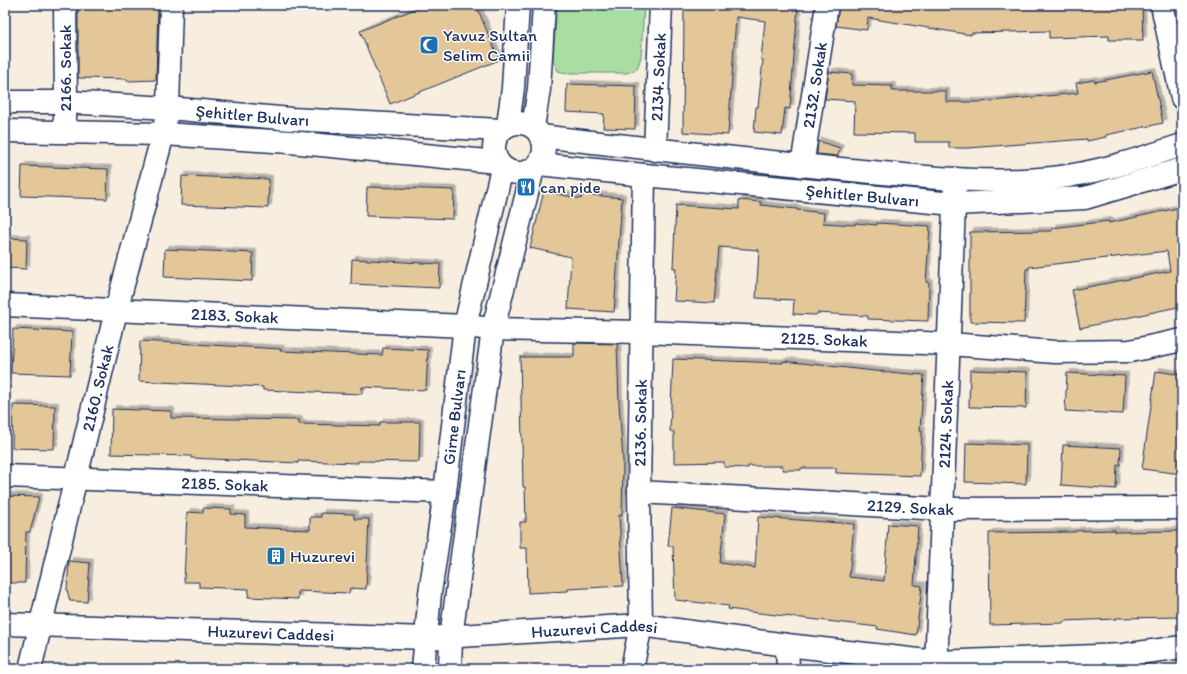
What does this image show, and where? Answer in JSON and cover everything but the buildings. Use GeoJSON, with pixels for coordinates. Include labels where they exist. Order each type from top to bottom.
{"type":"FeatureCollection","features":[{"type":"Feature","properties":{"kind":"street","name":"2166. Sokak"},"geometry":{"type":"LineString","coordinates":[[64,131],[66,102],[65,5]]}},
{"type":"Feature","properties":{"kind":"street","name":"2160. Sokak"},"geometry":{"type":"LineString","coordinates":[[30,669],[116,311],[163,134],[168,108],[171,5]]}},
{"type":"Feature","properties":{"kind":"street"},"geometry":{"type":"LineString","coordinates":[[500,165],[493,154],[493,146],[495,137],[504,128],[513,88],[518,5]]}},
{"type":"Feature","properties":{"kind":"street"},"geometry":{"type":"LineString","coordinates":[[536,167],[543,156],[544,148],[543,140],[537,131],[544,5]]}},
{"type":"Feature","properties":{"kind":"street","name":"2134. Sokak"},"geometry":{"type":"LineString","coordinates":[[655,150],[661,5]]}},
{"type":"Feature","properties":{"kind":"street","name":"2132. Sokak"},"geometry":{"type":"LineString","coordinates":[[802,166],[827,5]]}},
{"type":"Feature","properties":{"kind":"street"},"geometry":{"type":"LineString","coordinates":[[1162,5],[1182,98]]}},
{"type":"Feature","properties":{"kind":"street","name":"Şehitler Bulvarı"},"geometry":{"type":"LineString","coordinates":[[5,102],[66,102],[168,108],[291,119],[504,128],[516,123],[525,124],[537,131],[655,150],[802,166],[955,180],[1011,181],[1054,178],[1118,166],[1182,145]]}},
{"type":"Feature","properties":{"kind":"street","name":"Şehitler Bulvarı"},"geometry":{"type":"LineString","coordinates":[[5,131],[163,134],[290,142],[500,165],[510,172],[518,174],[526,173],[536,167],[644,175],[954,204],[1086,198],[1182,169]]}},
{"type":"Feature","properties":{"kind":"street","name":"Girne Bulvarı"},"geometry":{"type":"LineString","coordinates":[[423,669],[430,593],[445,492],[465,326],[500,165]]}},
{"type":"Feature","properties":{"kind":"street","name":"Girne Bulvarı"},"geometry":{"type":"LineString","coordinates":[[450,669],[452,637],[493,329],[536,167]]}},
{"type":"Feature","properties":{"kind":"street","name":"2136. Sokak"},"geometry":{"type":"LineString","coordinates":[[632,669],[641,625],[639,492],[644,175]]}},
{"type":"Feature","properties":{"kind":"street","name":"2124. Sokak"},"geometry":{"type":"LineString","coordinates":[[936,666],[955,180]]}},
{"type":"Feature","properties":{"kind":"street","name":"2183. Sokak"},"geometry":{"type":"LineString","coordinates":[[5,305],[465,326]]}},
{"type":"Feature","properties":{"kind":"street","name":"2125. Sokak"},"geometry":{"type":"LineString","coordinates":[[465,326],[493,329],[641,332],[949,344],[1055,352],[1130,350],[1182,340]]}},
{"type":"Feature","properties":{"kind":"street","name":"2185. Sokak"},"geometry":{"type":"LineString","coordinates":[[5,476],[75,480],[445,492]]}},
{"type":"Feature","properties":{"kind":"street","name":"2129. Sokak"},"geometry":{"type":"LineString","coordinates":[[639,492],[941,509],[1182,508]]}},
{"type":"Feature","properties":{"kind":"street","name":"Huzurevi Caddesi"},"geometry":{"type":"LineString","coordinates":[[5,624],[426,638],[641,625],[936,666],[1123,662],[1182,647]]}},
{"type":"Feature","properties":{"kind":"street"},"geometry":{"type":"LineString","coordinates":[[787,646],[788,669]]}},
{"type":"Feature","properties":{"kind":"green space"},"geometry":{"type":"Polygon","coordinates":[[[557,5],[644,5],[641,57],[637,69],[627,73],[567,73],[558,71],[553,61],[557,5]]]}},
{"type":"Feature","properties":{"kind":"place","name":"Yavuz Sultan Selim Camii"},"geometry":{"type":"Point","coordinates":[429,45]}},
{"type":"Feature","properties":{"kind":"place","name":"can pide"},"geometry":{"type":"Point","coordinates":[526,187]}},
{"type":"Feature","properties":{"kind":"place","name":"Huzurevi"},"geometry":{"type":"Point","coordinates":[276,556]}}]}
